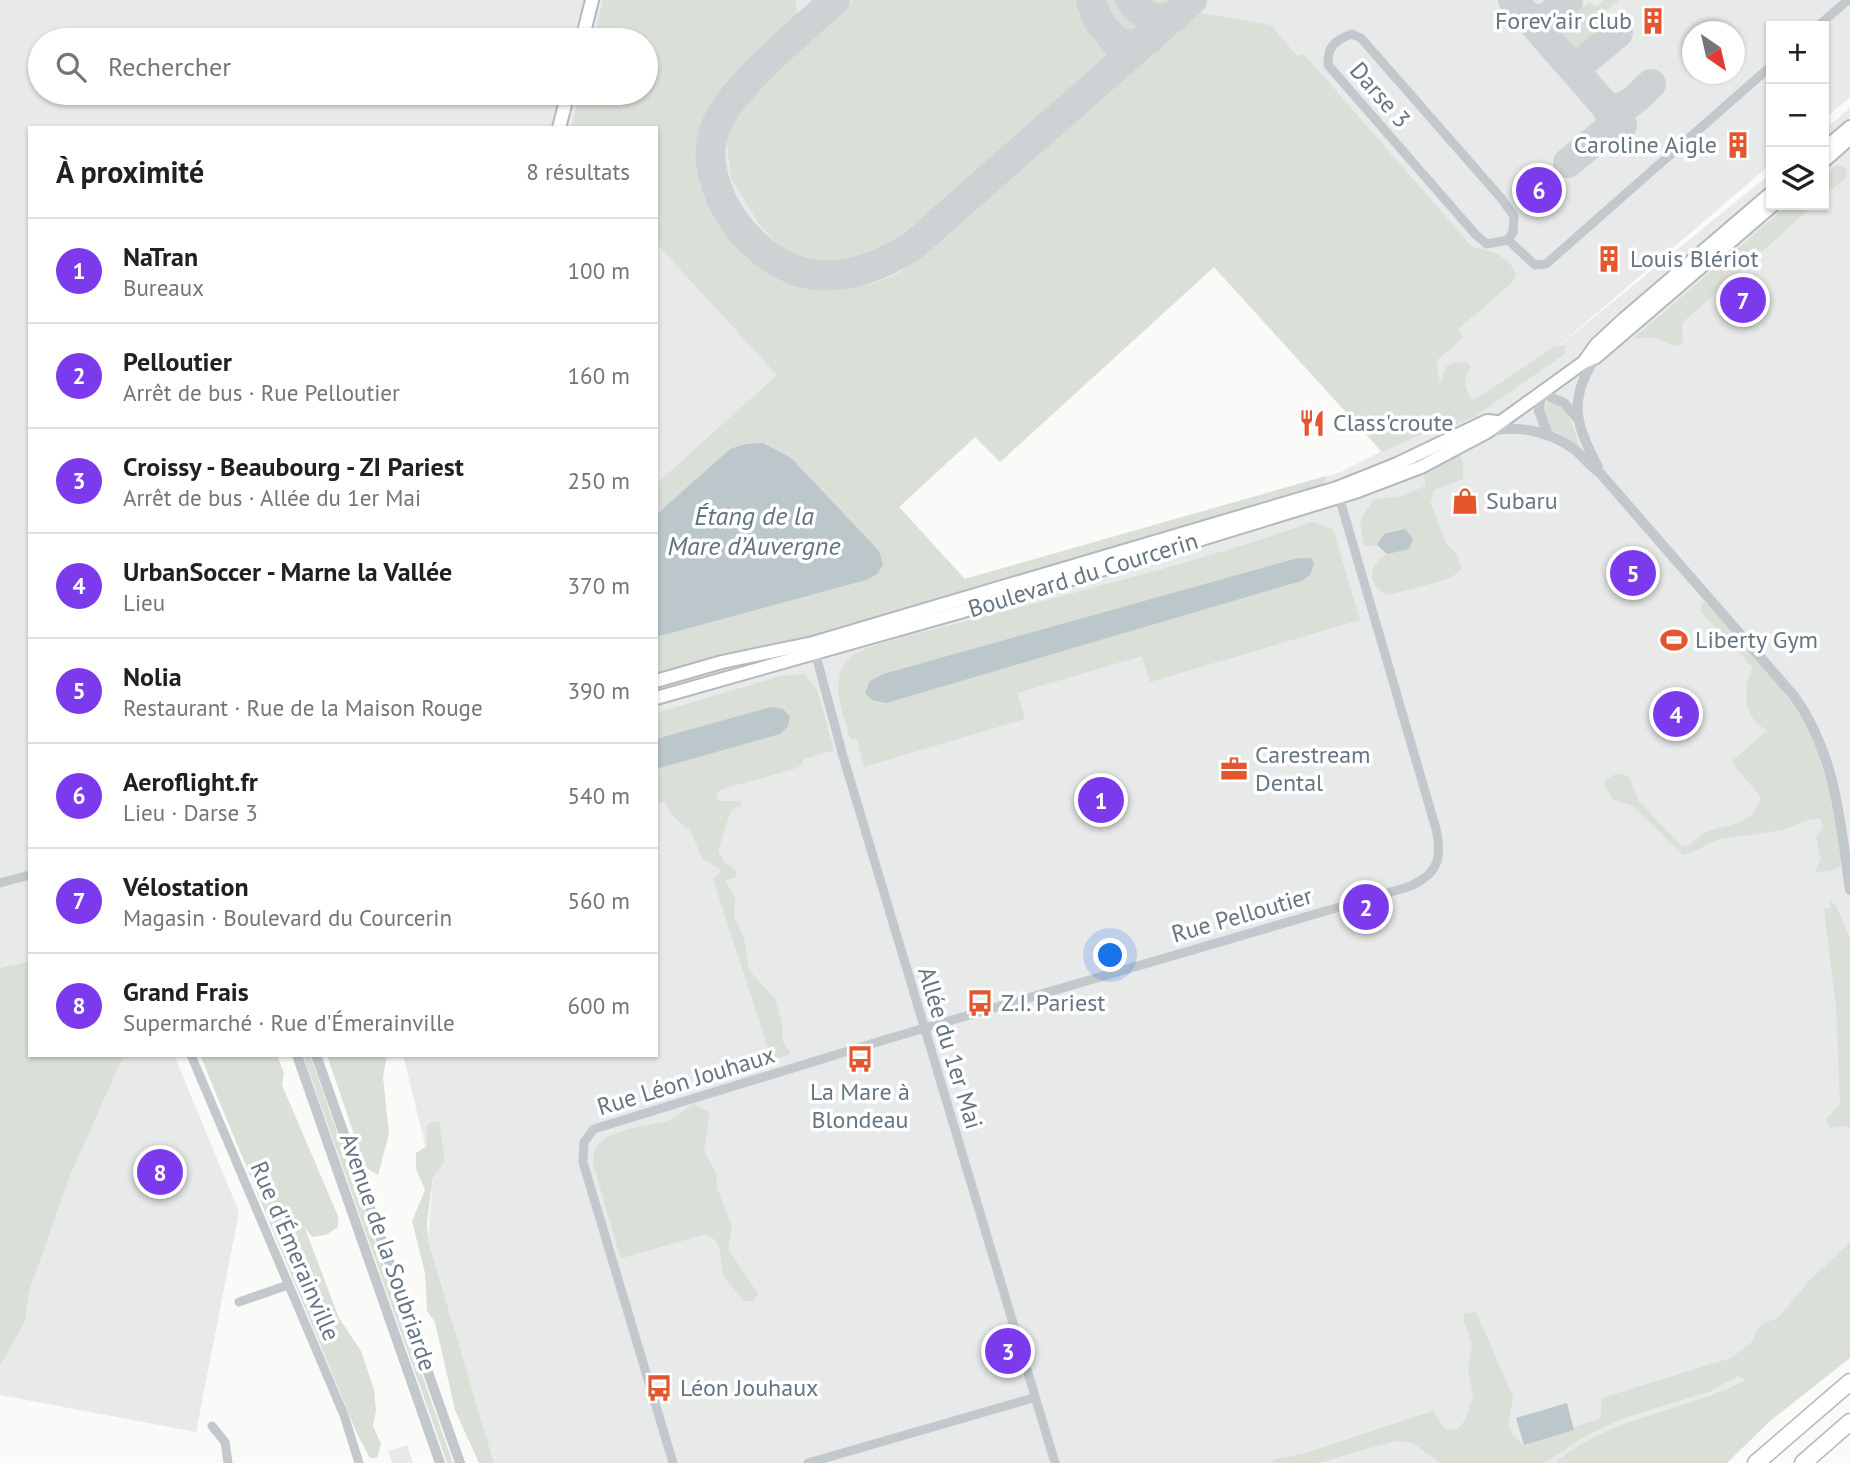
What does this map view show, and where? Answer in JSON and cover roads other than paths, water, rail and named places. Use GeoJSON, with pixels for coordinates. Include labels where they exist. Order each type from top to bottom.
{"type":"FeatureCollection","features":[{"type":"Feature","properties":{"kind":"highway"},"geometry":{"type":"LineString","coordinates":[[1756,1463],[1850,1382]]}},
{"type":"Feature","properties":{"kind":"highway"},"geometry":{"type":"LineString","coordinates":[[1803,1463],[1850,1422]]}},
{"type":"Feature","properties":{"kind":"main road"},"geometry":{"type":"LineString","coordinates":[[585,28],[592,0]]}},
{"type":"Feature","properties":{"kind":"main road"},"geometry":{"type":"LineString","coordinates":[[560,126],[565,105]]}},
{"type":"Feature","properties":{"kind":"main road"},"geometry":{"type":"LineString","coordinates":[[1827,147],[1850,130]]}},
{"type":"Feature","properties":{"kind":"main road"},"geometry":{"type":"LineString","coordinates":[[1829,155],[1850,130]]}},
{"type":"Feature","properties":{"kind":"main road","name":"Boulevard du Courcerin"},"geometry":{"type":"LineString","coordinates":[[1590,360],[1596,345],[1624,318],[1766,197]]}},
{"type":"Feature","properties":{"kind":"main road","name":"Boulevard du Courcerin"},"geometry":{"type":"LineString","coordinates":[[658,697],[1421,467],[1487,432],[1497,422],[1590,360],[1767,210]]}},
{"type":"Feature","properties":{"kind":"main road","name":"Boulevard du Courcerin"},"geometry":{"type":"LineString","coordinates":[[1338,493],[1487,421],[1497,422]]}},
{"type":"Feature","properties":{"kind":"main road","name":"Boulevard du Courcerin"},"geometry":{"type":"LineString","coordinates":[[658,680],[722,662],[815,649]]}},
{"type":"Feature","properties":{"kind":"street"},"geometry":{"type":"LineString","coordinates":[[1824,21],[1848,0]]}},
{"type":"Feature","properties":{"kind":"street","name":"Darse 3"},"geometry":{"type":"LineString","coordinates":[[1352,34],[1361,38],[1514,216],[1513,232],[1508,240],[1487,244],[1476,234],[1328,65],[1327,53],[1332,44],[1352,34]]}},
{"type":"Feature","properties":{"kind":"street"},"geometry":{"type":"LineString","coordinates":[[1508,240],[1535,265],[1546,264],[1766,70]]}},
{"type":"Feature","properties":{"kind":"street"},"geometry":{"type":"LineString","coordinates":[[1590,360],[1583,380],[1577,418],[1582,440],[1600,473]]}},
{"type":"Feature","properties":{"kind":"street"},"geometry":{"type":"LineString","coordinates":[[1548,435],[1540,417],[1541,393],[1564,403],[1577,418]]}},
{"type":"Feature","properties":{"kind":"street"},"geometry":{"type":"LineString","coordinates":[[1487,432],[1513,429],[1548,435],[1572,447],[1600,473],[1794,696],[1814,727],[1831,771],[1850,890]]}},
{"type":"Feature","properties":{"kind":"street","name":"Rue Pelloutier"},"geometry":{"type":"LineString","coordinates":[[925,1028],[1408,887],[1433,872],[1440,853],[1436,829],[1338,493]]}},
{"type":"Feature","properties":{"kind":"street","name":"Allée du 1er Mai"},"geometry":{"type":"LineString","coordinates":[[815,649],[1033,1398],[1055,1463]]}},
{"type":"Feature","properties":{"kind":"street"},"geometry":{"type":"LineString","coordinates":[[0,883],[28,876]]}},
{"type":"Feature","properties":{"kind":"street","name":"Rue Léon Jouhaux"},"geometry":{"type":"LineString","coordinates":[[673,1463],[584,1170],[582,1154],[586,1137],[594,1129],[613,1121],[925,1028]]}},
{"type":"Feature","properties":{"kind":"street","name":"Rue d'Émerainville"},"geometry":{"type":"LineString","coordinates":[[192,1057],[344,1415],[359,1463]]}},
{"type":"Feature","properties":{"kind":"street","name":"Avenue de la Soubriarde"},"geometry":{"type":"LineString","coordinates":[[298,1057],[440,1463]]}},
{"type":"Feature","properties":{"kind":"street","name":"Avenue de la Soubriarde"},"geometry":{"type":"LineString","coordinates":[[317,1057],[460,1463]]}},
{"type":"Feature","properties":{"kind":"street"},"geometry":{"type":"LineString","coordinates":[[239,1302],[288,1285]]}},
{"type":"Feature","properties":{"kind":"street"},"geometry":{"type":"LineString","coordinates":[[808,1463],[1033,1398]]}},
{"type":"Feature","properties":{"kind":"street"},"geometry":{"type":"LineString","coordinates":[[212,1426],[225,1442],[229,1463]]}},
{"type":"Feature","properties":{"kind":"water","name":"Étang de la Mare d’Auvergne"},"geometry":{"type":"Polygon","coordinates":[[[763,443],[791,458],[879,551],[883,565],[877,574],[866,580],[658,636],[658,513],[730,449],[763,443]]]}},
{"type":"Feature","properties":{"kind":"water"},"geometry":{"type":"Polygon","coordinates":[[[1405,529],[1413,539],[1409,549],[1387,554],[1377,545],[1384,534],[1405,529]]]}},
{"type":"Feature","properties":{"kind":"water"},"geometry":{"type":"Polygon","coordinates":[[[1298,558],[1311,558],[1314,564],[1310,575],[1301,581],[886,703],[872,700],[865,693],[870,681],[883,674],[1298,558]]]}},
{"type":"Feature","properties":{"kind":"water"},"geometry":{"type":"Polygon","coordinates":[[[771,707],[783,709],[790,717],[788,726],[780,734],[658,768],[658,738],[771,707]]]}},
{"type":"Feature","properties":{"kind":"water"},"geometry":{"type":"Polygon","coordinates":[[[1567,1403],[1574,1430],[1524,1445],[1516,1418],[1567,1403]]]}},
{"type":"Feature","properties":{"kind":"place","name":"Forev'air club"},"geometry":{"type":"Point","coordinates":[1653,21]}},
{"type":"Feature","properties":{"kind":"place","name":"Caroline Aigle"},"geometry":{"type":"Point","coordinates":[1738,145]}},
{"type":"Feature","properties":{"kind":"place","name":"Aeroflight.fr"},"geometry":{"type":"Point","coordinates":[1539,190]}},
{"type":"Feature","properties":{"kind":"place","name":"Louis Blériot"},"geometry":{"type":"Point","coordinates":[1609,259]}},
{"type":"Feature","properties":{"kind":"place","name":"Vélostation"},"geometry":{"type":"Point","coordinates":[1743,300]}},
{"type":"Feature","properties":{"kind":"place","name":"Class'croute"},"geometry":{"type":"Point","coordinates":[1312,423]}},
{"type":"Feature","properties":{"kind":"place","name":"Subaru"},"geometry":{"type":"Point","coordinates":[1465,501]}},
{"type":"Feature","properties":{"kind":"place","name":"Nolia"},"geometry":{"type":"Point","coordinates":[1633,573]}},
{"type":"Feature","properties":{"kind":"place","name":"Liberty Gym"},"geometry":{"type":"Point","coordinates":[1674,640]}},
{"type":"Feature","properties":{"kind":"place","name":"UrbanSoccer - Marne la Vallée"},"geometry":{"type":"Point","coordinates":[1676,714]}},
{"type":"Feature","properties":{"kind":"place","name":"Carestream Dental"},"geometry":{"type":"Point","coordinates":[1234,769]}},
{"type":"Feature","properties":{"kind":"place","name":"NaTran"},"geometry":{"type":"Point","coordinates":[1101,800]}},
{"type":"Feature","properties":{"kind":"place","name":"Pelloutier"},"geometry":{"type":"Point","coordinates":[1366,907]}},
{"type":"Feature","properties":{"kind":"place","name":"Z.I. Pariest"},"geometry":{"type":"Point","coordinates":[980,1003]}},
{"type":"Feature","properties":{"kind":"place","name":"La Mare à Blondeau"},"geometry":{"type":"Point","coordinates":[860,1059]}},
{"type":"Feature","properties":{"kind":"place","name":"Grand Frais"},"geometry":{"type":"Point","coordinates":[160,1172]}},
{"type":"Feature","properties":{"kind":"place","name":"Croissy - Beaubourg - ZI Pariest"},"geometry":{"type":"Point","coordinates":[1008,1351]}},
{"type":"Feature","properties":{"kind":"place","name":"Léon Jouhaux"},"geometry":{"type":"Point","coordinates":[659,1388]}}]}
